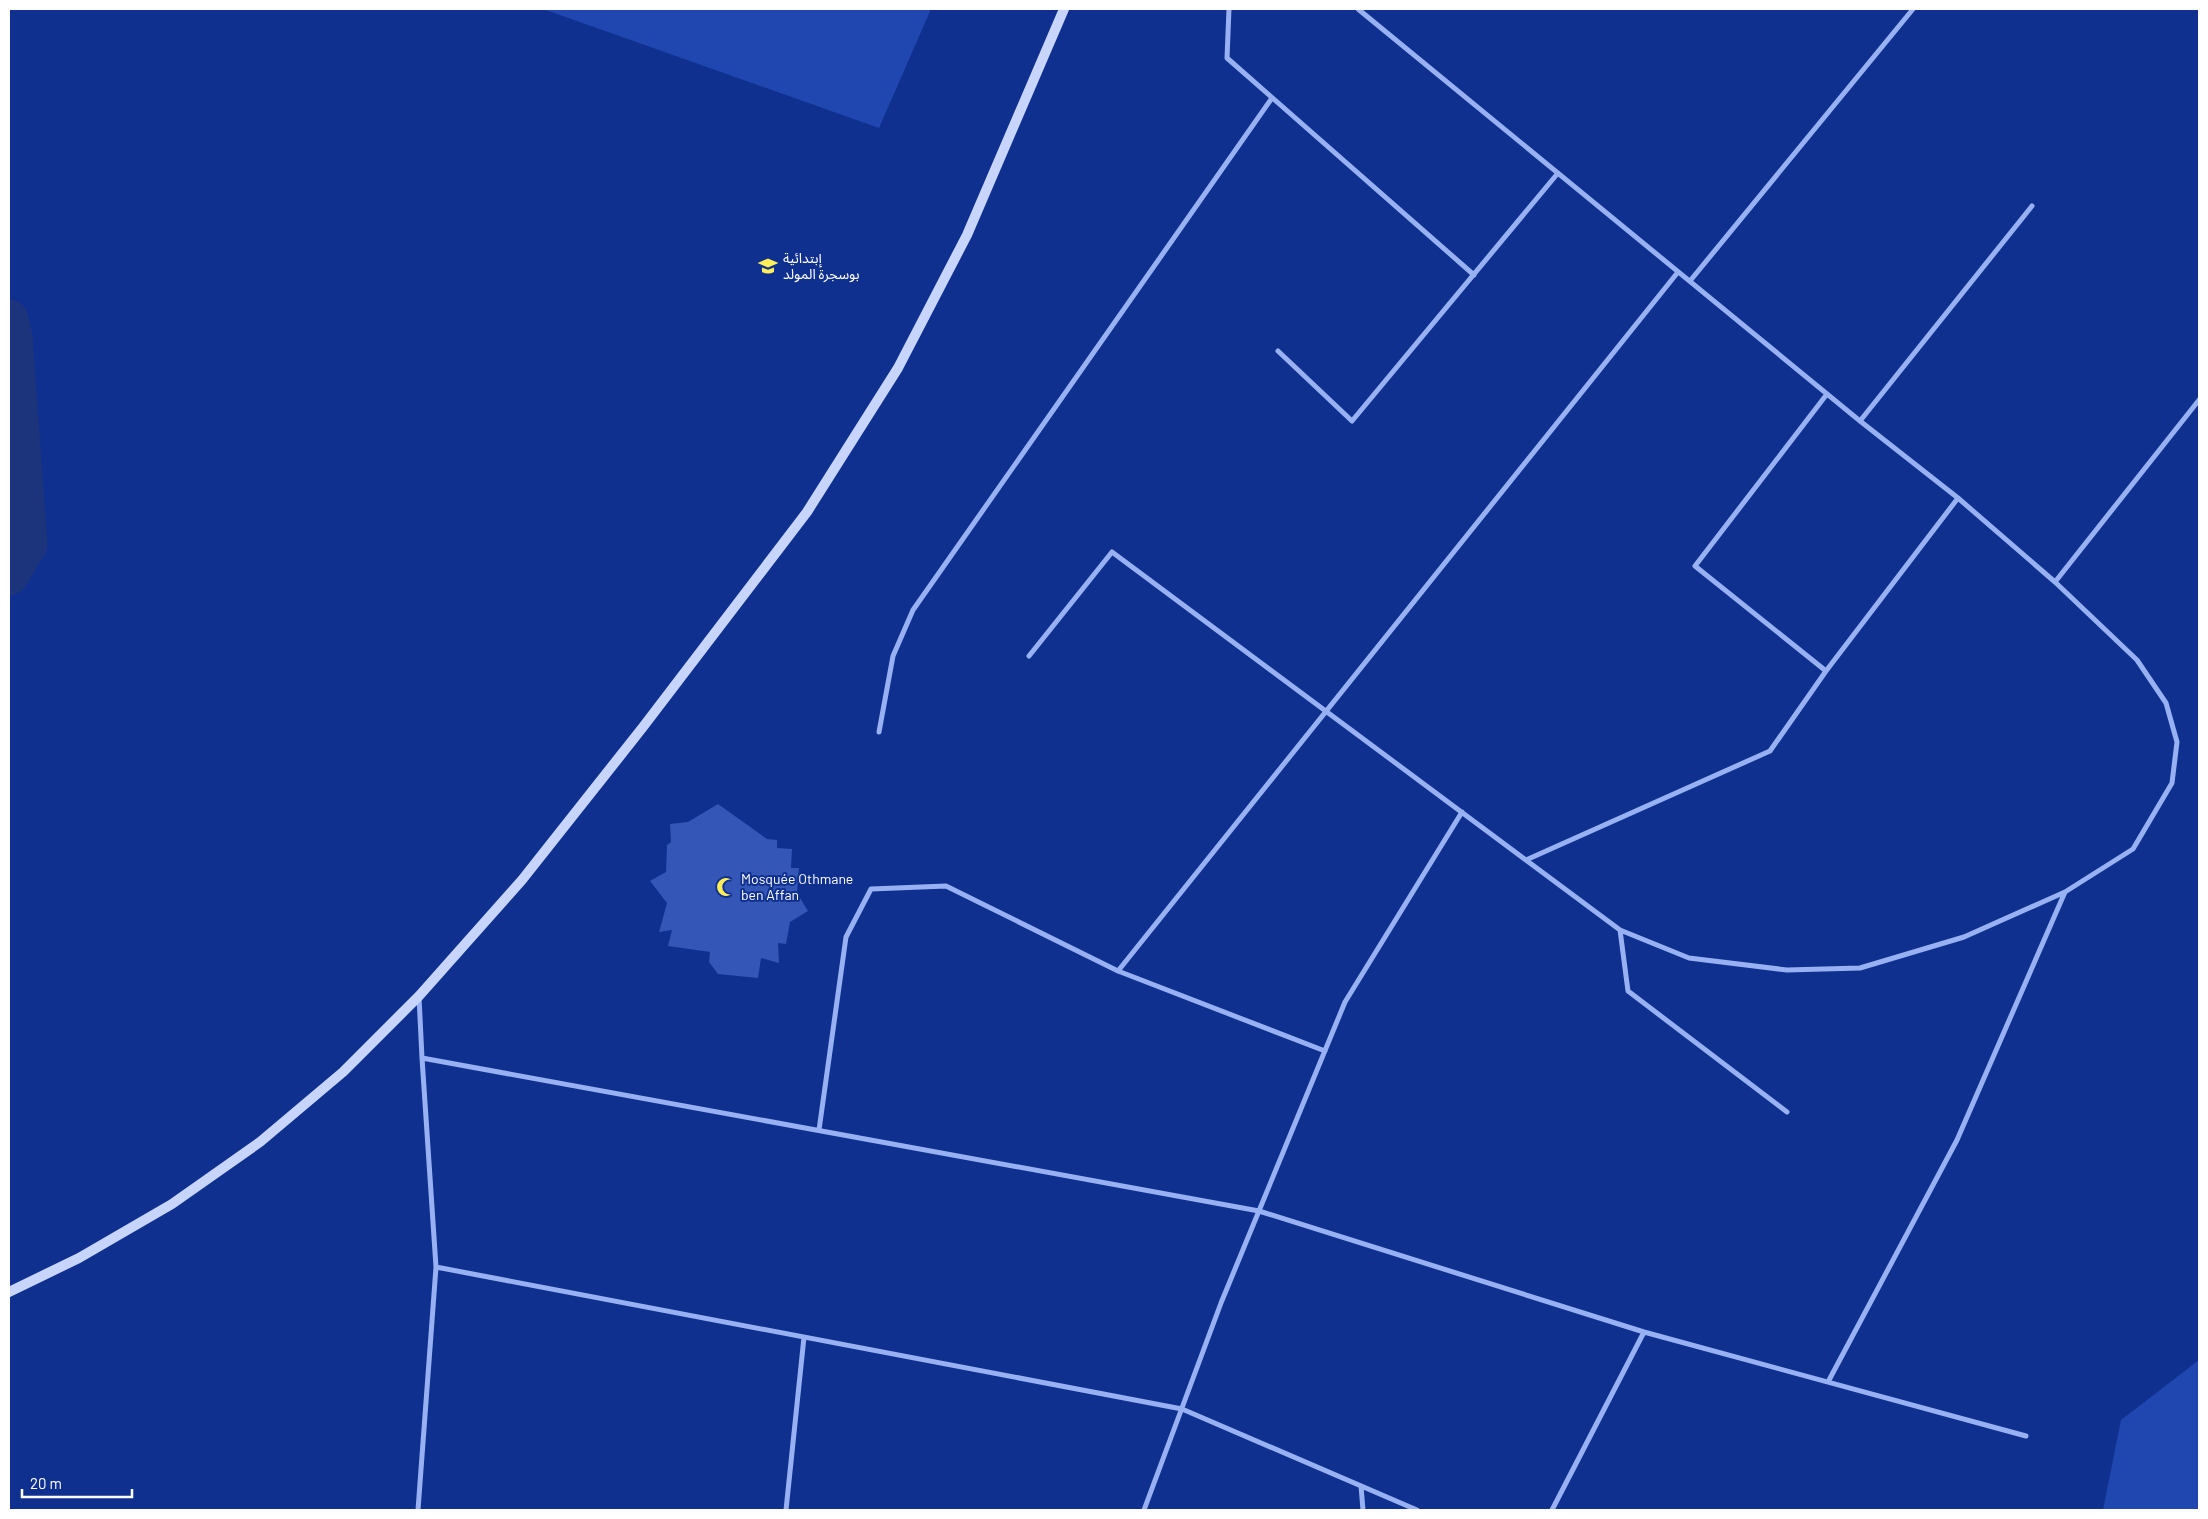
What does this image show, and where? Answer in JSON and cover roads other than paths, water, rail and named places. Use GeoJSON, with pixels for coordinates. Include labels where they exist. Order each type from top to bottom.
{"type":"FeatureCollection","features":[{"type":"Feature","properties":{"kind":"street"},"geometry":{"type":"LineString","coordinates":[[9,1292],[79,1258],[172,1204],[260,1142],[343,1072],[419,996],[522,880],[643,727],[807,512],[898,368],[958,251],[1064,9]]}},
{"type":"Feature","properties":{"kind":"street"},"geometry":{"type":"LineString","coordinates":[[1230,9],[1227,58],[1474,275]]}},
{"type":"Feature","properties":{"kind":"street"},"geometry":{"type":"LineString","coordinates":[[1029,656],[1112,552],[1620,930],[1689,958],[1787,970],[1860,968],[1964,938],[2065,892],[2133,849],[2172,783],[2177,742],[2166,703],[2137,660],[2055,582],[1958,498],[1860,422],[1358,9]]}},
{"type":"Feature","properties":{"kind":"street"},"geometry":{"type":"LineString","coordinates":[[1690,281],[1912,9]]}},
{"type":"Feature","properties":{"kind":"street"},"geometry":{"type":"LineString","coordinates":[[879,732],[893,656],[913,610],[1272,98]]}},
{"type":"Feature","properties":{"kind":"street"},"geometry":{"type":"LineString","coordinates":[[1278,350],[1352,420],[1558,173]]}},
{"type":"Feature","properties":{"kind":"street"},"geometry":{"type":"LineString","coordinates":[[1860,422],[2032,206]]}},
{"type":"Feature","properties":{"kind":"street"},"geometry":{"type":"LineString","coordinates":[[1118,970],[1678,272]]}},
{"type":"Feature","properties":{"kind":"street"},"geometry":{"type":"LineString","coordinates":[[1826,671],[1695,566],[1827,394]]}},
{"type":"Feature","properties":{"kind":"street"},"geometry":{"type":"LineString","coordinates":[[2055,582],[2199,400]]}},
{"type":"Feature","properties":{"kind":"street"},"geometry":{"type":"LineString","coordinates":[[1526,860],[1770,751],[1826,671],[1958,498]]}},
{"type":"Feature","properties":{"kind":"street"},"geometry":{"type":"LineString","coordinates":[[1144,1510],[1221,1303],[1345,1002],[1462,812]]}},
{"type":"Feature","properties":{"kind":"street"},"geometry":{"type":"LineString","coordinates":[[818,1130],[846,937],[871,888],[946,886],[1118,970],[1325,1051]]}},
{"type":"Feature","properties":{"kind":"street"},"geometry":{"type":"LineString","coordinates":[[1828,1382],[1957,1140],[2065,892]]}},
{"type":"Feature","properties":{"kind":"street"},"geometry":{"type":"LineString","coordinates":[[1620,930],[1628,991],[1787,1112]]}},
{"type":"Feature","properties":{"kind":"street"},"geometry":{"type":"LineString","coordinates":[[418,1510],[436,1267],[419,996]]}},
{"type":"Feature","properties":{"kind":"street"},"geometry":{"type":"LineString","coordinates":[[422,1058],[1259,1211],[1644,1332],[2026,1436]]}},
{"type":"Feature","properties":{"kind":"street"},"geometry":{"type":"LineString","coordinates":[[436,1267],[1182,1409],[1417,1510]]}},
{"type":"Feature","properties":{"kind":"street"},"geometry":{"type":"LineString","coordinates":[[1552,1510],[1644,1332]]}},
{"type":"Feature","properties":{"kind":"street"},"geometry":{"type":"LineString","coordinates":[[786,1510],[804,1336]]}},
{"type":"Feature","properties":{"kind":"street"},"geometry":{"type":"LineString","coordinates":[[1361,1486],[1363,1510]]}},
{"type":"Feature","properties":{"kind":"waterway"},"geometry":{"type":"LineString","coordinates":[[9,319],[13,337],[28,544],[9,576]]}},
{"type":"Feature","properties":{"kind":"place","name":"إبتدائية بوسجرة المولد"},"geometry":{"type":"Point","coordinates":[768,266]}},
{"type":"Feature","properties":{"kind":"place","name":"Mosquée Othmane ben Affan"},"geometry":{"type":"Point","coordinates":[726,887]}}]}
